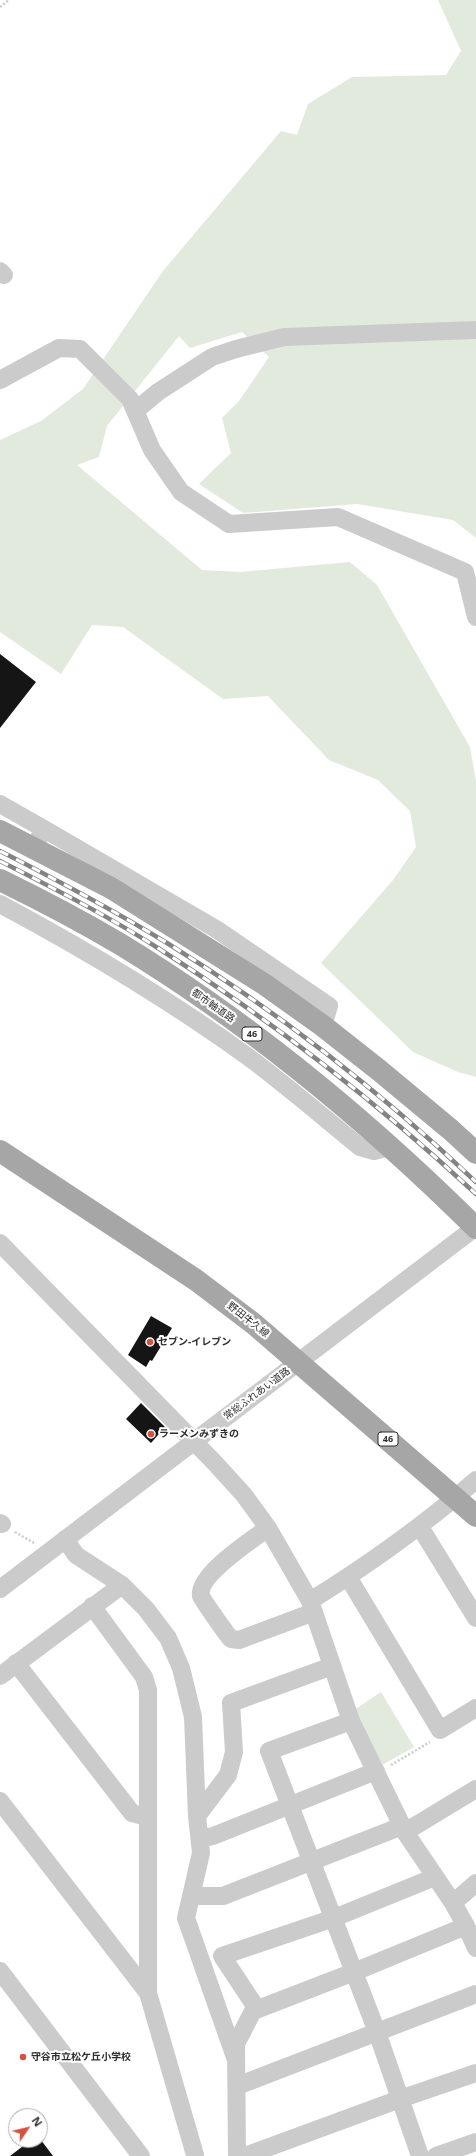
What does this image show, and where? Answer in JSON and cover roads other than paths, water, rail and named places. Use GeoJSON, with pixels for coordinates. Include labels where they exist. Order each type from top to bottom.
{"type":"FeatureCollection","features":[{"type":"Feature","properties":{"kind":"main road"},"geometry":{"type":"LineString","coordinates":[[0,831],[111,888],[264,984],[323,1026],[451,1130],[476,1153]]}},
{"type":"Feature","properties":{"kind":"main road","name":"都市軸道路"},"geometry":{"type":"LineString","coordinates":[[0,880],[46,903],[120,944],[186,987],[261,1040],[324,1089],[476,1227]]}},
{"type":"Feature","properties":{"kind":"main road","name":"野田牛久線"},"geometry":{"type":"LineString","coordinates":[[0,1152],[196,1280],[254,1324],[476,1516]]}},
{"type":"Feature","properties":{"kind":"street"},"geometry":{"type":"LineString","coordinates":[[135,410],[158,392],[212,357],[236,349],[284,337],[476,330]]}},
{"type":"Feature","properties":{"kind":"street"},"geometry":{"type":"LineString","coordinates":[[0,380],[59,348],[80,349],[130,399],[152,450],[181,492],[229,524],[338,517],[465,572],[476,617]]}},
{"type":"Feature","properties":{"kind":"street"},"geometry":{"type":"LineString","coordinates":[[0,804],[216,929],[329,1006],[323,1026]]}},
{"type":"Feature","properties":{"kind":"street"},"geometry":{"type":"LineString","coordinates":[[33,848],[44,829]]}},
{"type":"Feature","properties":{"kind":"street"},"geometry":{"type":"LineString","coordinates":[[0,904],[100,958],[179,1009],[248,1057],[360,1146],[374,1151],[389,1147]]}},
{"type":"Feature","properties":{"kind":"street","name":"常総ふれあい道路"},"geometry":{"type":"LineString","coordinates":[[0,1589],[476,1227]]}},
{"type":"Feature","properties":{"kind":"street"},"geometry":{"type":"LineString","coordinates":[[0,1243],[244,1495],[268,1528],[312,1606],[350,1721],[376,1771],[403,1829],[453,1903],[476,1948]]}},
{"type":"Feature","properties":{"kind":"street"},"geometry":{"type":"LineString","coordinates":[[268,1528],[216,1568],[201,1587],[201,1597],[231,1639],[238,1640],[312,1606],[348,1578],[420,1527],[476,1480]]}},
{"type":"Feature","properties":{"kind":"street"},"geometry":{"type":"LineString","coordinates":[[420,1527],[476,1618]]}},
{"type":"Feature","properties":{"kind":"street"},"geometry":{"type":"LineString","coordinates":[[65,1539],[76,1554],[122,1585],[146,1609],[168,1638],[181,1668],[193,1717],[197,1816],[201,1853],[186,1918],[236,2060]]}},
{"type":"Feature","properties":{"kind":"street"},"geometry":{"type":"LineString","coordinates":[[348,1578],[440,1730],[476,1708]]}},
{"type":"Feature","properties":{"kind":"street"},"geometry":{"type":"LineString","coordinates":[[0,1676],[122,1585]]}},
{"type":"Feature","properties":{"kind":"street"},"geometry":{"type":"LineString","coordinates":[[92,1606],[144,1677],[148,1690],[148,1993],[199,2156]]}},
{"type":"Feature","properties":{"kind":"street"},"geometry":{"type":"LineString","coordinates":[[16,1664],[132,1813],[147,1817]]}},
{"type":"Feature","properties":{"kind":"street"},"geometry":{"type":"LineString","coordinates":[[197,1816],[228,1775],[234,1752],[231,1703],[332,1666]]}},
{"type":"Feature","properties":{"kind":"street"},"geometry":{"type":"LineString","coordinates":[[350,1721],[269,1751],[378,2032],[420,2156]]}},
{"type":"Feature","properties":{"kind":"street"},"geometry":{"type":"LineString","coordinates":[[200,1839],[213,1836],[376,1771]]}},
{"type":"Feature","properties":{"kind":"street"},"geometry":{"type":"LineString","coordinates":[[191,1896],[223,1896],[312,1861],[403,1829],[476,1789]]}},
{"type":"Feature","properties":{"kind":"street"},"geometry":{"type":"LineString","coordinates":[[0,1801],[148,1993]]}},
{"type":"Feature","properties":{"kind":"street"},"geometry":{"type":"LineString","coordinates":[[257,2009],[222,1956],[334,1918],[435,1877]]}},
{"type":"Feature","properties":{"kind":"street"},"geometry":{"type":"LineString","coordinates":[[453,1903],[476,1884]]}},
{"type":"Feature","properties":{"kind":"street"},"geometry":{"type":"LineString","coordinates":[[237,2156],[236,2044],[253,2011],[354,1972],[466,1926]]}},
{"type":"Feature","properties":{"kind":"street"},"geometry":{"type":"LineString","coordinates":[[0,1971],[141,2156]]}},
{"type":"Feature","properties":{"kind":"street"},"geometry":{"type":"LineString","coordinates":[[237,2086],[476,1994]]}},
{"type":"Feature","properties":{"kind":"street"},"geometry":{"type":"LineString","coordinates":[[245,2156],[400,2098],[476,2073]]}},
{"type":"Feature","properties":{"kind":"street"},"geometry":{"type":"LineString","coordinates":[[436,2156],[476,2142]]}},
{"type":"Feature","properties":{"kind":"railway"},"geometry":{"type":"LineString","coordinates":[[0,851],[43,873],[147,931],[208,969],[288,1025],[366,1085],[476,1182]]}},
{"type":"Feature","properties":{"kind":"railway"},"geometry":{"type":"LineString","coordinates":[[0,861],[122,926],[203,977],[324,1065],[439,1160],[476,1194]]}},
{"type":"Feature","properties":{"kind":"place","name":"セブン-イレブン"},"geometry":{"type":"Point","coordinates":[150,1342]}},
{"type":"Feature","properties":{"kind":"place","name":"ラーメンみずきの"},"geometry":{"type":"Point","coordinates":[151,1434]}},
{"type":"Feature","properties":{"kind":"place","name":"守谷市立松ケ丘小学校"},"geometry":{"type":"Point","coordinates":[23,2057]}}]}
